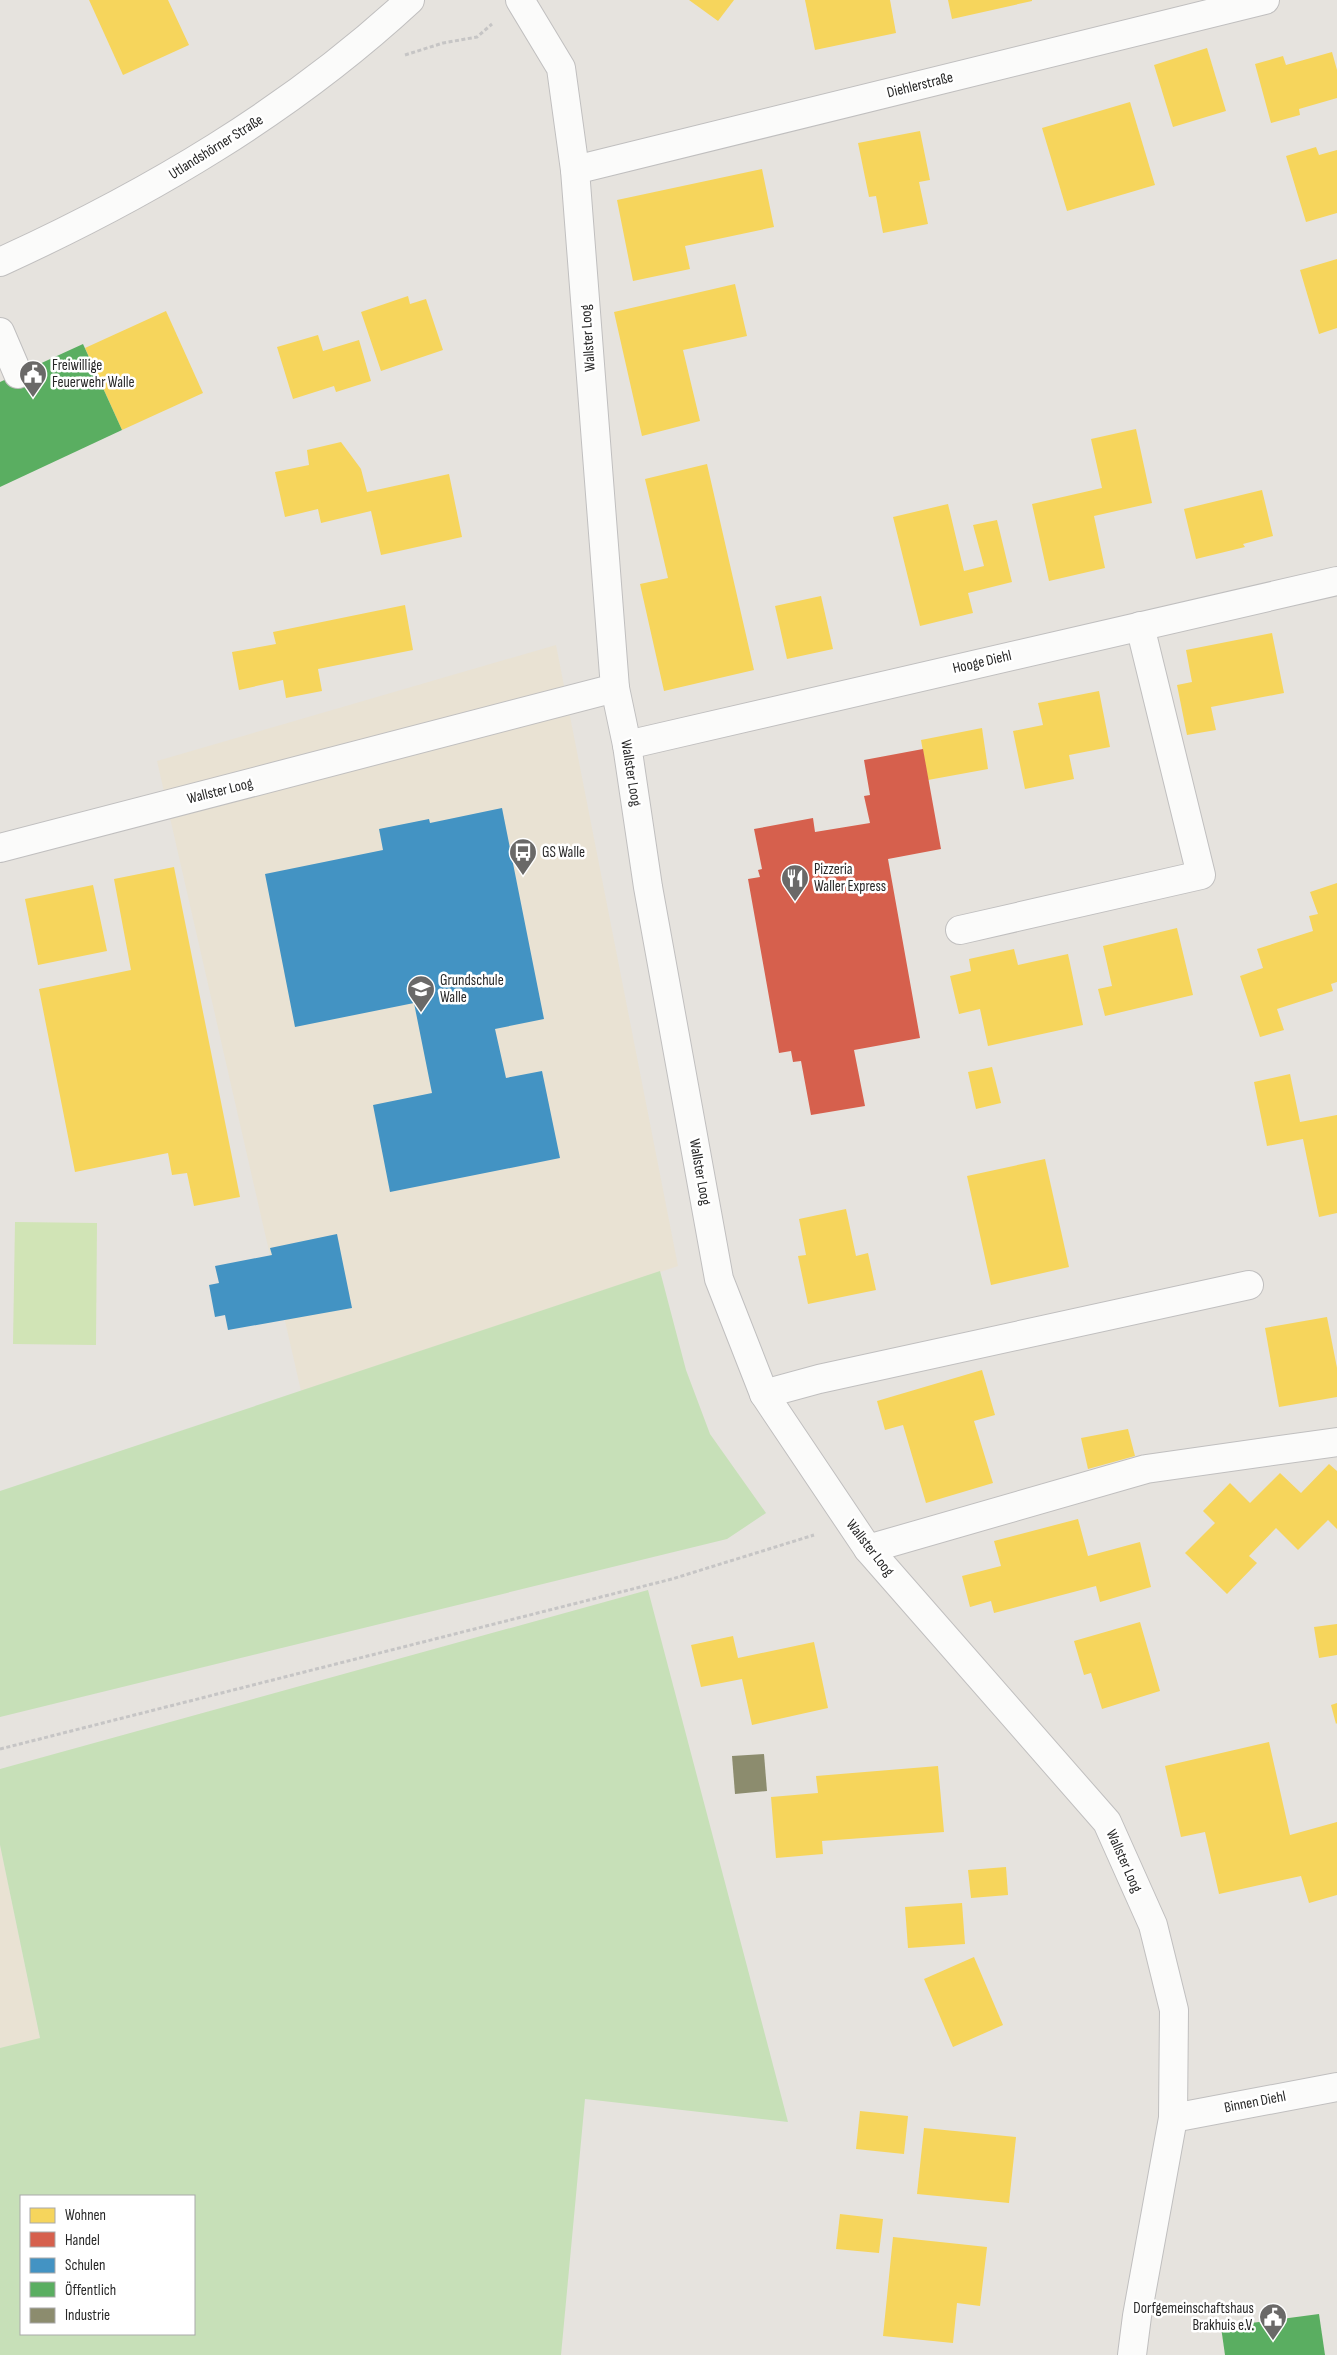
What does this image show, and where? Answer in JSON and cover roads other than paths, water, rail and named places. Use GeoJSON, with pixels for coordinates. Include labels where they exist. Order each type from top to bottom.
{"type":"FeatureCollection","features":[{"type":"Feature","properties":{"kind":"street","name":"Utlandshörner Straße"},"geometry":{"type":"LineString","coordinates":[[0,262],[72,229],[186,166],[284,104],[410,0]]}},
{"type":"Feature","properties":{"kind":"street","name":"Wallster Loog"},"geometry":{"type":"LineString","coordinates":[[520,0],[561,68],[575,170],[615,688],[627,745],[648,887],[719,1279],[764,1394],[850,1523],[868,1549],[1107,1822],[1153,1925],[1174,2010],[1173,2118],[1137,2316],[1132,2355]]}},
{"type":"Feature","properties":{"kind":"street","name":"Diehlerstraße"},"geometry":{"type":"LineString","coordinates":[[575,170],[1265,0]]}},
{"type":"Feature","properties":{"kind":"street"},"geometry":{"type":"LineString","coordinates":[[0,332],[18,374]]}},
{"type":"Feature","properties":{"kind":"street","name":"Hooge Diehl"},"geometry":{"type":"LineString","coordinates":[[627,745],[1337,580]]}},
{"type":"Feature","properties":{"kind":"street"},"geometry":{"type":"LineString","coordinates":[[960,930],[1201,875],[1140,626]]}},
{"type":"Feature","properties":{"kind":"street","name":"Wallster Loog"},"geometry":{"type":"LineString","coordinates":[[0,848],[615,688]]}},
{"type":"Feature","properties":{"kind":"street"},"geometry":{"type":"LineString","coordinates":[[764,1394],[819,1379],[1249,1285]]}},
{"type":"Feature","properties":{"kind":"street"},"geometry":{"type":"LineString","coordinates":[[868,1549],[1146,1469],[1337,1442]]}},
{"type":"Feature","properties":{"kind":"street","name":"Binnen Diehl"},"geometry":{"type":"LineString","coordinates":[[1173,2118],[1337,2087]]}},
{"type":"Feature","properties":{"kind":"place","name":"Freiwillige Feuerwehr Walle"},"geometry":{"type":"Point","coordinates":[33,398]}},
{"type":"Feature","properties":{"kind":"place","name":"GS Walle"},"geometry":{"type":"Point","coordinates":[523,876]}},
{"type":"Feature","properties":{"kind":"place","name":"Pizzeria Waller Express"},"geometry":{"type":"Point","coordinates":[795,902]}},
{"type":"Feature","properties":{"kind":"place","name":"Grundschule Walle"},"geometry":{"type":"Point","coordinates":[421,1013]}},
{"type":"Feature","properties":{"kind":"place","name":"Dorfgemeinschaftshaus Brakhuis e.V."},"geometry":{"type":"Point","coordinates":[1273,2341]}}]}
